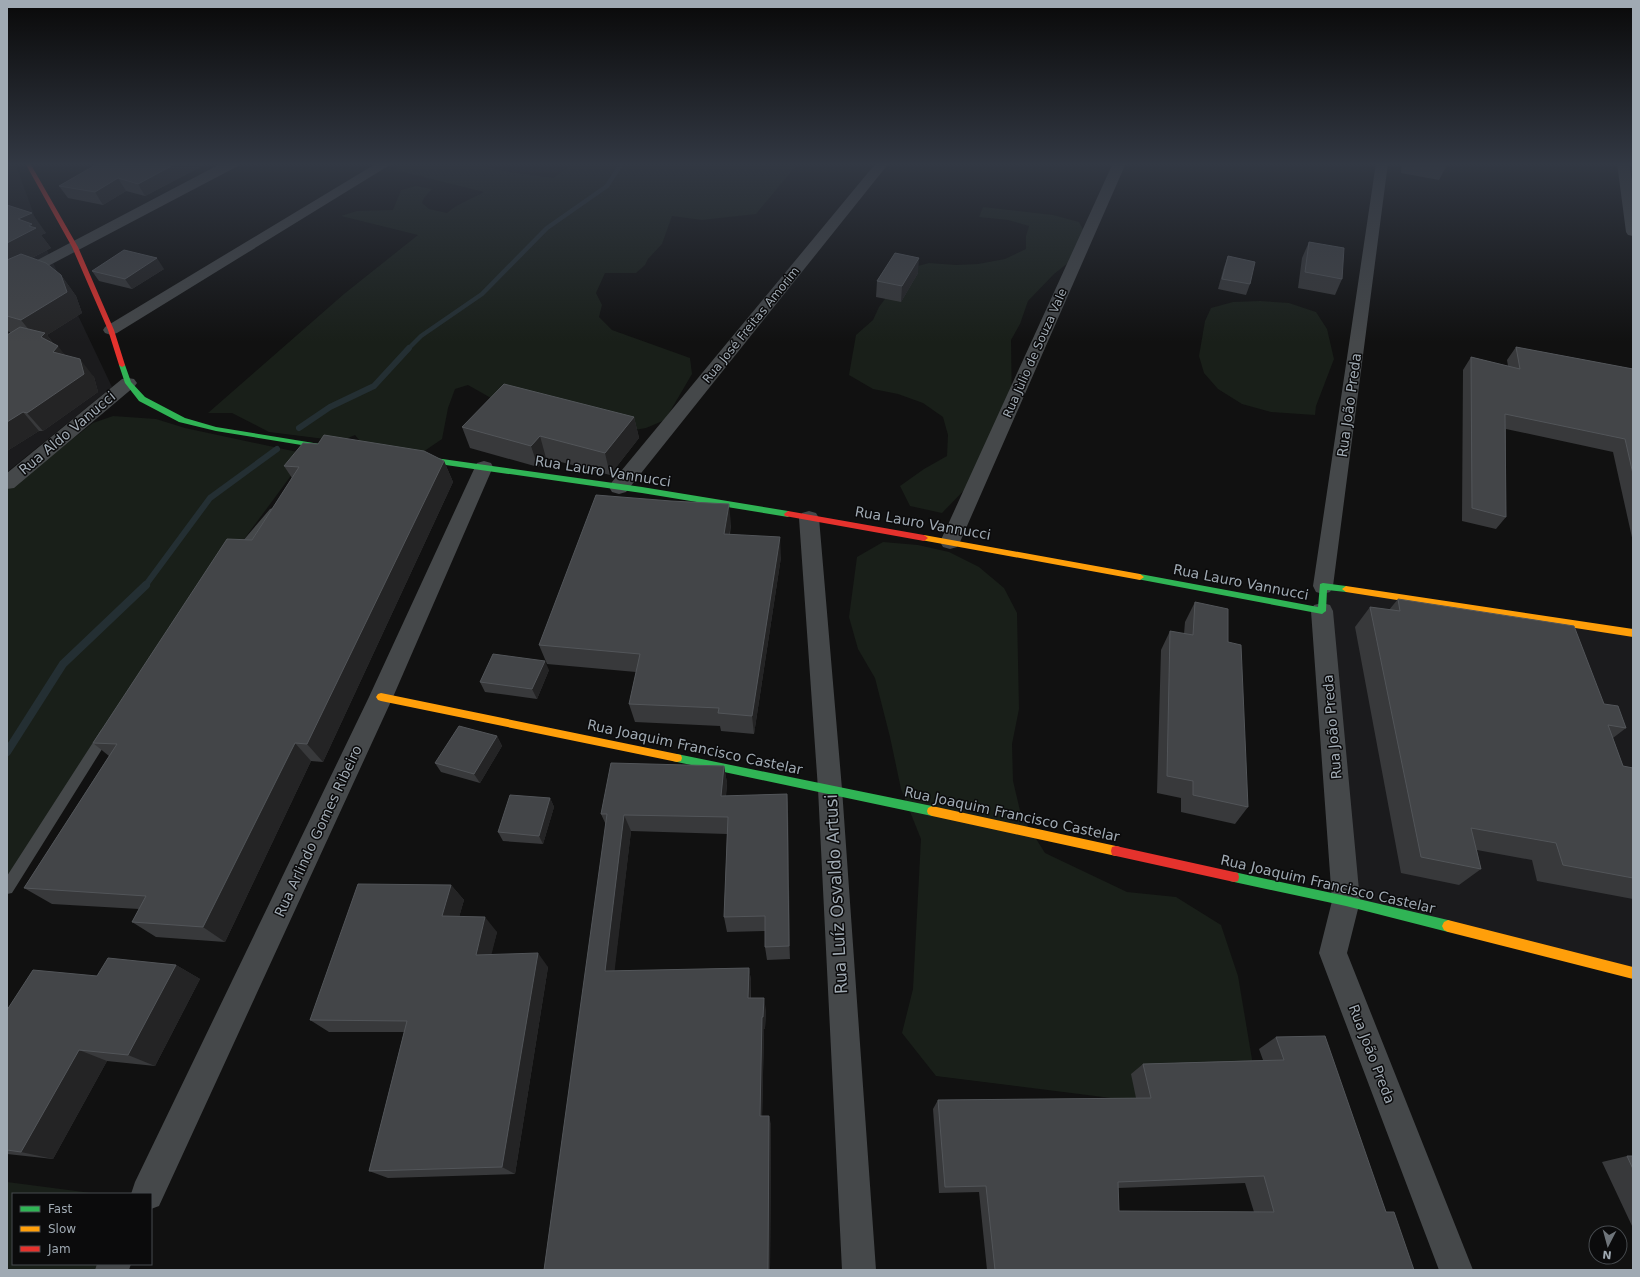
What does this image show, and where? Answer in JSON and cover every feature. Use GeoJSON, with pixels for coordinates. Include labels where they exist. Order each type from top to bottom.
{"type":"FeatureCollection","features":[{"type":"Feature","properties":{"kind":"street"},"geometry":{"type":"LineString","coordinates":[[60,223],[75,248],[111,330],[128,383],[142,399],[182,420],[216,429],[322,447],[345,449]]}},
{"type":"Feature","properties":{"kind":"street"},"geometry":{"type":"LineString","coordinates":[[7,282],[123,223]]}},
{"type":"Feature","properties":{"kind":"street"},"geometry":{"type":"LineString","coordinates":[[111,330],[290,223]]}},
{"type":"Feature","properties":{"kind":"street","name":"Rua José Freitas Amorim"},"geometry":{"type":"LineString","coordinates":[[619,487],[835,223]]}},
{"type":"Feature","properties":{"kind":"street","name":"Rua Jùlio de Souza Vale"},"geometry":{"type":"LineString","coordinates":[[950,542],[1094,223]]}},
{"type":"Feature","properties":{"kind":"street","name":"Rua João Preda"},"geometry":{"type":"LineString","coordinates":[[1374,223],[1323,599],[1346,900],[1333,953],[1456,1270]]}},
{"type":"Feature","properties":{"kind":"street","name":"Rua Aldo Vanucci"},"geometry":{"type":"LineString","coordinates":[[7,483],[128,383]]}},
{"type":"Feature","properties":{"kind":"street","name":"Rua Lauro Vannucci"},"geometry":{"type":"LineString","coordinates":[[406,457],[619,487],[950,542],[1323,599],[1633,633]]}},
{"type":"Feature","properties":{"kind":"street","name":"Rua Arlindo Gomes Ribeiro"},"geometry":{"type":"LineString","coordinates":[[147,1193],[381,697],[484,467]]}},
{"type":"Feature","properties":{"kind":"street","name":"Rua Luíz Osvaldo Artusi"},"geometry":{"type":"LineString","coordinates":[[809,518],[830,789],[859,1270]]}},
{"type":"Feature","properties":{"kind":"street","name":"Rua Joaquim Francisco Castelar"},"geometry":{"type":"LineString","coordinates":[[381,697],[830,789],[1346,900],[1633,973]]}},
{"type":"Feature","properties":{"kind":"lane"},"geometry":{"type":"LineString","coordinates":[[313,459],[322,447]]}},
{"type":"Feature","properties":{"kind":"lane"},"geometry":{"type":"LineString","coordinates":[[233,561],[281,501]]}},
{"type":"Feature","properties":{"kind":"lane"},"geometry":{"type":"LineString","coordinates":[[7,888],[88,758],[110,726]]}},
{"type":"Feature","properties":{"kind":"shaded area"},"geometry":{"type":"Polygon","coordinates":[[[7,223],[37,223],[47,250],[112,387],[7,472],[7,223]]]}},
{"type":"Feature","properties":{"kind":"shaded area"},"geometry":{"type":"Polygon","coordinates":[[[368,223],[670,223],[662,244],[648,259],[645,265],[636,273],[605,273],[596,293],[602,305],[599,317],[612,330],[690,358],[692,374],[665,420],[646,428],[629,431],[491,398],[468,385],[455,389],[448,408],[442,439],[420,454],[364,446],[355,435],[341,441],[269,432],[232,413],[208,413],[344,294],[418,235],[368,223]]]}},
{"type":"Feature","properties":{"kind":"shaded area"},"geometry":{"type":"Polygon","coordinates":[[[1017,223],[1079,223],[1085,233],[1087,248],[1054,274],[1028,301],[1020,324],[1011,340],[1012,412],[974,480],[942,513],[910,506],[900,486],[924,469],[947,456],[948,435],[943,417],[923,403],[898,394],[873,389],[849,375],[856,335],[873,320],[879,307],[907,269],[929,263],[956,265],[978,264],[1005,259],[1026,249],[1026,236],[1029,226],[1017,223]]]}},
{"type":"Feature","properties":{"kind":"shaded area"},"geometry":{"type":"Polygon","coordinates":[[[1260,301],[1289,303],[1316,312],[1327,329],[1334,359],[1316,406],[1315,415],[1271,412],[1242,404],[1218,389],[1204,373],[1199,356],[1205,321],[1211,308],[1233,302],[1260,301]]]}},
{"type":"Feature","properties":{"kind":"shaded area"},"geometry":{"type":"Polygon","coordinates":[[[113,416],[156,419],[185,428],[307,454],[166,645],[7,889],[7,490],[93,423],[113,416]]]}},
{"type":"Feature","properties":{"kind":"shaded area"},"geometry":{"type":"Polygon","coordinates":[[[883,542],[918,545],[949,552],[979,567],[1004,588],[1017,613],[1019,709],[1012,744],[1013,781],[1021,815],[1045,853],[1127,892],[1176,897],[1221,925],[1238,976],[1260,1107],[1203,1100],[1111,1098],[936,1076],[902,1033],[913,989],[921,839],[901,789],[875,678],[858,649],[849,617],[857,557],[883,542]]]}},
{"type":"Feature","properties":{"kind":"shaded area"},"geometry":{"type":"Polygon","coordinates":[[[1323,586],[1633,633],[1633,967],[1346,901],[1323,586]]]}},
{"type":"Feature","properties":{"kind":"shaded area"},"geometry":{"type":"Polygon","coordinates":[[[7,1182],[91,1193],[12,1193],[12,1265],[107,1265],[104,1270],[7,1270],[7,1182]]]}},
{"type":"Feature","properties":{"kind":"building"},"geometry":{"type":"Polygon","coordinates":[[[7,223],[28,223],[32,224],[29,226],[36,228],[7,243],[7,223]]]}},
{"type":"Feature","properties":{"kind":"building"},"geometry":{"type":"Polygon","coordinates":[[[1309,242],[1344,248],[1342,279],[1305,272],[1309,242]]]}},
{"type":"Feature","properties":{"kind":"building"},"geometry":{"type":"Polygon","coordinates":[[[124,250],[157,258],[125,279],[92,271],[124,250]]]}},
{"type":"Feature","properties":{"kind":"building"},"geometry":{"type":"Polygon","coordinates":[[[895,253],[919,258],[902,286],[877,281],[895,253]]]}},
{"type":"Feature","properties":{"kind":"building"},"geometry":{"type":"Polygon","coordinates":[[[21,254],[46,263],[61,275],[67,292],[21,320],[7,316],[7,260],[21,254]]]}},
{"type":"Feature","properties":{"kind":"building"},"geometry":{"type":"Polygon","coordinates":[[[1228,256],[1255,262],[1250,284],[1222,279],[1228,256]]]}},
{"type":"Feature","properties":{"kind":"building"},"geometry":{"type":"Polygon","coordinates":[[[20,327],[45,333],[41,337],[58,346],[53,352],[80,359],[84,374],[27,413],[23,412],[7,422],[7,335],[20,327]]]}},
{"type":"Feature","properties":{"kind":"building"},"geometry":{"type":"Polygon","coordinates":[[[1516,347],[1633,369],[1633,474],[1625,439],[1505,414],[1506,517],[1472,508],[1471,357],[1520,369],[1516,347]]]}},
{"type":"Feature","properties":{"kind":"building"},"geometry":{"type":"Polygon","coordinates":[[[504,384],[634,417],[605,453],[540,436],[531,446],[462,427],[504,384]]]}},
{"type":"Feature","properties":{"kind":"building"},"geometry":{"type":"Polygon","coordinates":[[[324,435],[424,451],[444,461],[307,744],[295,743],[203,927],[132,922],[146,896],[24,888],[117,744],[93,743],[227,539],[252,540],[299,467],[284,466],[303,443],[318,444],[324,435]]]}},
{"type":"Feature","properties":{"kind":"building"},"geometry":{"type":"Polygon","coordinates":[[[596,495],[729,504],[724,534],[780,537],[752,716],[718,713],[719,708],[629,704],[640,654],[539,645],[596,495]]]}},
{"type":"Feature","properties":{"kind":"building"},"geometry":{"type":"Polygon","coordinates":[[[1398,599],[1574,626],[1604,704],[1618,706],[1626,728],[1608,725],[1623,766],[1633,768],[1633,878],[1563,865],[1556,843],[1471,828],[1481,869],[1421,857],[1370,607],[1400,611],[1398,599]]]}},
{"type":"Feature","properties":{"kind":"building"},"geometry":{"type":"Polygon","coordinates":[[[1195,602],[1228,609],[1228,642],[1241,645],[1248,807],[1193,795],[1193,781],[1167,776],[1170,631],[1193,635],[1195,602]]]}},
{"type":"Feature","properties":{"kind":"building"},"geometry":{"type":"Polygon","coordinates":[[[493,654],[545,661],[532,689],[480,682],[493,654]]]}},
{"type":"Feature","properties":{"kind":"building"},"geometry":{"type":"Polygon","coordinates":[[[459,726],[497,736],[474,774],[435,763],[459,726]]]}},
{"type":"Feature","properties":{"kind":"building"},"geometry":{"type":"Polygon","coordinates":[[[611,763],[724,766],[721,796],[787,794],[789,946],[765,947],[765,916],[724,917],[728,817],[624,815],[605,971],[749,968],[748,998],[764,998],[762,1017],[760,1116],[769,1116],[768,1270],[544,1270],[607,814],[601,814],[611,763]]]}},
{"type":"Feature","properties":{"kind":"building"},"geometry":{"type":"Polygon","coordinates":[[[510,795],[550,798],[539,836],[498,832],[510,795]]]}},
{"type":"Feature","properties":{"kind":"building"},"geometry":{"type":"Polygon","coordinates":[[[358,884],[451,885],[442,916],[485,917],[476,955],[538,953],[502,1167],[369,1171],[407,1021],[310,1020],[358,884]]]}},
{"type":"Feature","properties":{"kind":"building"},"geometry":{"type":"Polygon","coordinates":[[[108,958],[176,965],[128,1055],[79,1050],[21,1152],[7,1150],[7,1010],[33,970],[97,976],[108,958]]]}},
{"type":"Feature","properties":{"kind":"building"},"geometry":{"type":"Polygon","coordinates":[[[1325,1036],[1386,1212],[1394,1212],[1414,1270],[995,1270],[986,1186],[945,1187],[938,1100],[1151,1098],[1143,1064],[1284,1060],[1276,1037],[1325,1036]],[[1264,1176],[1118,1182],[1119,1211],[1274,1212],[1264,1176]]]}},
{"type":"Feature","properties":{"kind":"building"},"geometry":{"type":"Polygon","coordinates":[[[1627,1156],[1633,1156],[1633,1169],[1627,1156]]]}},
{"type":"Feature","properties":{"kind":"waterway"},"geometry":{"type":"LineString","coordinates":[[409,348],[421,336],[482,294],[547,228],[555,223]]}},
{"type":"Feature","properties":{"kind":"waterway"},"geometry":{"type":"LineString","coordinates":[[299,428],[330,407],[374,386],[409,348]]}},
{"type":"Feature","properties":{"kind":"waterway"},"geometry":{"type":"LineString","coordinates":[[145,586],[210,498],[277,449]]}},
{"type":"Feature","properties":{"kind":"waterway"},"geometry":{"type":"LineString","coordinates":[[7,752],[63,664],[145,586]]}},
{"type":"Feature","properties":{"kind":"traffic: fast"},"geometry":{"type":"LineString","coordinates":[[122,365],[128,383],[142,399],[182,420],[216,429],[332,448]]}},
{"type":"Feature","properties":{"kind":"traffic: fast"},"geometry":{"type":"LineString","coordinates":[[414,458],[642,490],[788,514]]}},
{"type":"Feature","properties":{"kind":"traffic: fast"},"geometry":{"type":"LineString","coordinates":[[1140,577],[1322,611],[1323,586],[1346,589]]}},
{"type":"Feature","properties":{"kind":"traffic: fast"},"geometry":{"type":"LineString","coordinates":[[677,758],[932,811]]}},
{"type":"Feature","properties":{"kind":"traffic: fast"},"geometry":{"type":"LineString","coordinates":[[1234,877],[1346,901],[1448,926]]}},
{"type":"Feature","properties":{"kind":"traffic: slow"},"geometry":{"type":"LineString","coordinates":[[924,538],[1140,577]]}},
{"type":"Feature","properties":{"kind":"traffic: slow"},"geometry":{"type":"LineString","coordinates":[[1346,589],[1633,633]]}},
{"type":"Feature","properties":{"kind":"traffic: slow"},"geometry":{"type":"LineString","coordinates":[[381,697],[677,758]]}},
{"type":"Feature","properties":{"kind":"traffic: slow"},"geometry":{"type":"LineString","coordinates":[[932,811],[1116,851]]}},
{"type":"Feature","properties":{"kind":"traffic: slow"},"geometry":{"type":"LineString","coordinates":[[1448,926],[1633,973]]}},
{"type":"Feature","properties":{"kind":"traffic: jam"},"geometry":{"type":"LineString","coordinates":[[61,223],[75,247],[111,330],[122,365]]}},
{"type":"Feature","properties":{"kind":"traffic: jam"},"geometry":{"type":"LineString","coordinates":[[788,514],[924,538]]}},
{"type":"Feature","properties":{"kind":"traffic: jam"},"geometry":{"type":"LineString","coordinates":[[1116,851],[1234,877]]}}]}
